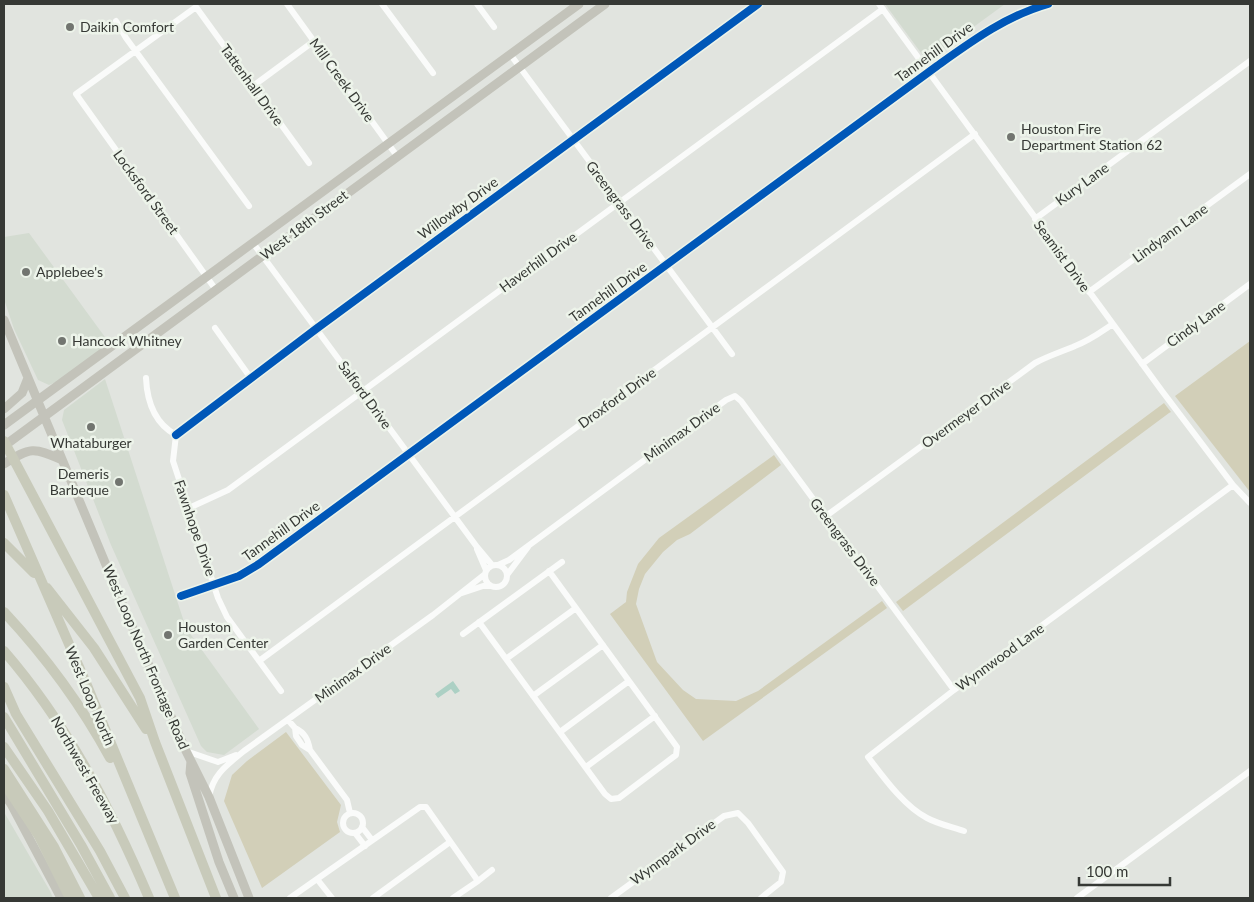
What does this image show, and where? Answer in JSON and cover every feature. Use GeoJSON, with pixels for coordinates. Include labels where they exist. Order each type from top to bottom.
{"type":"FeatureCollection","features":[{"type":"Feature","properties":{"kind":"highway"},"geometry":{"type":"LineString","coordinates":[[4,442],[127,670],[140,698],[155,742],[216,898]]}},
{"type":"Feature","properties":{"kind":"highway","name":"West Loop North"},"geometry":{"type":"LineString","coordinates":[[4,495],[79,666],[132,799],[175,898]]}},
{"type":"Feature","properties":{"kind":"highway"},"geometry":{"type":"LineString","coordinates":[[4,543],[54,596],[77,624],[155,742]]}},
{"type":"Feature","properties":{"kind":"highway"},"geometry":{"type":"LineString","coordinates":[[4,612],[70,694],[96,732],[132,799]]}},
{"type":"Feature","properties":{"kind":"highway","name":"Northwest Freeway"},"geometry":{"type":"LineString","coordinates":[[4,651],[58,721],[92,776],[122,834],[149,898]]}},
{"type":"Feature","properties":{"kind":"highway"},"geometry":{"type":"LineString","coordinates":[[4,687],[16,714],[126,898]]}},
{"type":"Feature","properties":{"kind":"highway"},"geometry":{"type":"LineString","coordinates":[[4,717],[58,805],[110,898]]}},
{"type":"Feature","properties":{"kind":"highway"},"geometry":{"type":"LineString","coordinates":[[4,747],[48,811],[99,898]]}},
{"type":"Feature","properties":{"kind":"highway"},"geometry":{"type":"LineString","coordinates":[[4,769],[54,847],[76,896]]}},
{"type":"Feature","properties":{"kind":"highway"},"geometry":{"type":"LineString","coordinates":[[4,783],[76,896]]}},
{"type":"Feature","properties":{"kind":"main road","name":"West 18th Street"},"geometry":{"type":"LineString","coordinates":[[4,425],[579,4]]}},
{"type":"Feature","properties":{"kind":"main road","name":"West 18th Street"},"geometry":{"type":"LineString","coordinates":[[4,446],[605,4]]}},
{"type":"Feature","properties":{"kind":"main road"},"geometry":{"type":"LineString","coordinates":[[450,99],[459,111]]}},
{"type":"Feature","properties":{"kind":"main road"},"geometry":{"type":"LineString","coordinates":[[320,194],[329,206]]}},
{"type":"Feature","properties":{"kind":"main road","name":"West Loop North Frontage Road"},"geometry":{"type":"LineString","coordinates":[[4,320],[186,751],[209,797],[248,898]]}},
{"type":"Feature","properties":{"kind":"main road"},"geometry":{"type":"LineString","coordinates":[[91,362],[98,376]]}},
{"type":"Feature","properties":{"kind":"main road"},"geometry":{"type":"LineString","coordinates":[[4,409],[22,393],[28,378]]}},
{"type":"Feature","properties":{"kind":"main road"},"geometry":{"type":"LineString","coordinates":[[4,464],[29,450],[39,450],[62,460]]}},
{"type":"Feature","properties":{"kind":"main road"},"geometry":{"type":"LineString","coordinates":[[191,761],[190,773],[219,862],[234,898]]}},
{"type":"Feature","properties":{"kind":"main road"},"geometry":{"type":"LineString","coordinates":[[4,794],[61,898]]}},
{"type":"Feature","properties":{"kind":"street","name":"Mill Creek Drive"},"geometry":{"type":"LineString","coordinates":[[287,4],[397,156]]}},
{"type":"Feature","properties":{"kind":"street"},"geometry":{"type":"LineString","coordinates":[[382,4],[433,73]]}},
{"type":"Feature","properties":{"kind":"street"},"geometry":{"type":"LineString","coordinates":[[477,4],[494,27]]}},
{"type":"Feature","properties":{"kind":"street","name":"Willowby Drive"},"geometry":{"type":"LineString","coordinates":[[176,435],[250,377],[758,4]]}},
{"type":"Feature","properties":{"kind":"street","name":"Tannehill Drive"},"geometry":{"type":"LineString","coordinates":[[181,596],[240,576],[259,564],[929,71],[984,32],[1011,17],[1048,4]]}},
{"type":"Feature","properties":{"kind":"street","name":"Seamist Drive"},"geometry":{"type":"LineString","coordinates":[[881,6],[1142,364],[1233,485],[1250,503]]}},
{"type":"Feature","properties":{"kind":"street","name":"Haverhill Drive"},"geometry":{"type":"LineString","coordinates":[[189,508],[228,490],[881,6]]}},
{"type":"Feature","properties":{"kind":"street","name":"Tattenhall Drive"},"geometry":{"type":"LineString","coordinates":[[136,51],[196,7],[309,163]]}},
{"type":"Feature","properties":{"kind":"street"},"geometry":{"type":"LineString","coordinates":[[116,21],[249,206]]}},
{"type":"Feature","properties":{"kind":"street"},"geometry":{"type":"LineString","coordinates":[[253,86],[314,41]]}},
{"type":"Feature","properties":{"kind":"street","name":"Locksford Street"},"geometry":{"type":"LineString","coordinates":[[136,51],[76,94],[216,290]]}},
{"type":"Feature","properties":{"kind":"street","name":"Greengrass Drive"},"geometry":{"type":"LineString","coordinates":[[510,54],[732,354]]}},
{"type":"Feature","properties":{"kind":"street","name":"Kury Lane"},"geometry":{"type":"LineString","coordinates":[[1035,219],[1250,61]]}},
{"type":"Feature","properties":{"kind":"street","name":"Droxford Drive"},"geometry":{"type":"LineString","coordinates":[[259,661],[975,134]]}},
{"type":"Feature","properties":{"kind":"street","name":"Lindyann Lane"},"geometry":{"type":"LineString","coordinates":[[1089,292],[1250,174]]}},
{"type":"Feature","properties":{"kind":"street","name":"Salford Drive"},"geometry":{"type":"LineString","coordinates":[[253,243],[477,548],[495,565]]}},
{"type":"Feature","properties":{"kind":"street","name":"Cindy Lane"},"geometry":{"type":"LineString","coordinates":[[1142,364],[1250,284]]}},
{"type":"Feature","properties":{"kind":"street","name":"Overmeyer Drive"},"geometry":{"type":"LineString","coordinates":[[826,516],[1035,363],[1053,353],[1092,338],[1113,324]]}},
{"type":"Feature","properties":{"kind":"street"},"geometry":{"type":"LineString","coordinates":[[215,328],[250,377]]}},
{"type":"Feature","properties":{"kind":"street"},"geometry":{"type":"LineString","coordinates":[[146,378],[151,407],[156,418],[168,431],[176,435]]}},
{"type":"Feature","properties":{"kind":"street","name":"Greengrass Drive"},"geometry":{"type":"LineString","coordinates":[[735,396],[954,690]]}},
{"type":"Feature","properties":{"kind":"street","name":"Minimax Drive"},"geometry":{"type":"LineString","coordinates":[[495,565],[509,560],[726,400],[735,396]]}},
{"type":"Feature","properties":{"kind":"street","name":"Fawnhope Drive"},"geometry":{"type":"LineString","coordinates":[[176,435],[173,461],[214,585],[227,617],[281,691]]}},
{"type":"Feature","properties":{"kind":"street","name":"Wynnwood Lane"},"geometry":{"type":"LineString","coordinates":[[964,831],[928,819],[916,811],[881,774],[868,757],[954,690],[1233,485]]}},
{"type":"Feature","properties":{"kind":"street","name":"Minimax Drive"},"geometry":{"type":"LineString","coordinates":[[507,575],[534,540]]}},
{"type":"Feature","properties":{"kind":"street","name":"Salford Drive"},"geometry":{"type":"LineString","coordinates":[[477,548],[486,572]]}},
{"type":"Feature","properties":{"kind":"street"},"geometry":{"type":"LineString","coordinates":[[463,634],[562,562]]}},
{"type":"Feature","properties":{"kind":"street"},"geometry":{"type":"LineString","coordinates":[[495,565],[504,568],[507,575],[503,585],[491,586],[486,582],[486,572],[495,565]]}},
{"type":"Feature","properties":{"kind":"street"},"geometry":{"type":"LineString","coordinates":[[479,622],[608,797],[615,799],[666,763],[676,755],[677,747],[549,571]]}},
{"type":"Feature","properties":{"kind":"street","name":"Minimax Drive"},"geometry":{"type":"LineString","coordinates":[[209,797],[214,780],[219,772],[462,593],[486,572]]}},
{"type":"Feature","properties":{"kind":"street","name":"Minimax Drive"},"geometry":{"type":"LineString","coordinates":[[462,593],[483,586],[491,586]]}},
{"type":"Feature","properties":{"kind":"street"},"geometry":{"type":"LineString","coordinates":[[506,659],[576,608]]}},
{"type":"Feature","properties":{"kind":"street"},"geometry":{"type":"LineString","coordinates":[[533,696],[603,645]]}},
{"type":"Feature","properties":{"kind":"street"},"geometry":{"type":"LineString","coordinates":[[560,732],[629,681]]}},
{"type":"Feature","properties":{"kind":"street"},"geometry":{"type":"LineString","coordinates":[[586,768],[655,716]]}},
{"type":"Feature","properties":{"kind":"street"},"geometry":{"type":"LineString","coordinates":[[288,720],[295,728],[296,736],[302,745],[310,750],[347,800],[350,813]]}},
{"type":"Feature","properties":{"kind":"street","name":"Minimax Drive"},"geometry":{"type":"LineString","coordinates":[[186,751],[218,762],[244,752]]}},
{"type":"Feature","properties":{"kind":"street"},"geometry":{"type":"LineString","coordinates":[[1077,898],[1250,771]]}},
{"type":"Feature","properties":{"kind":"street"},"geometry":{"type":"LineString","coordinates":[[290,898],[420,807],[426,807],[478,881]]}},
{"type":"Feature","properties":{"kind":"street"},"geometry":{"type":"LineString","coordinates":[[365,846],[355,833],[348,832],[343,827],[343,820],[350,813],[356,813],[361,817],[362,827],[372,840]]}},
{"type":"Feature","properties":{"kind":"street","name":"Wynnpark Drive"},"geometry":{"type":"LineString","coordinates":[[611,898],[724,816],[738,813],[779,864],[784,875],[776,887],[761,898]]}},
{"type":"Feature","properties":{"kind":"street"},"geometry":{"type":"LineString","coordinates":[[355,833],[362,827]]}},
{"type":"Feature","properties":{"kind":"street"},"geometry":{"type":"LineString","coordinates":[[373,898],[450,842]]}},
{"type":"Feature","properties":{"kind":"street"},"geometry":{"type":"LineString","coordinates":[[453,898],[492,870]]}},
{"type":"Feature","properties":{"kind":"street"},"geometry":{"type":"LineString","coordinates":[[317,879],[332,898]]}},
{"type":"Feature","properties":{"kind":"shaded area"},"geometry":{"type":"Polygon","coordinates":[[[885,4],[1005,4],[927,61],[885,4]]]}},
{"type":"Feature","properties":{"kind":"shaded area"},"geometry":{"type":"Polygon","coordinates":[[[29,233],[110,344],[61,380],[49,385],[38,380],[14,329],[4,299],[4,237],[29,233]]]}},
{"type":"Feature","properties":{"kind":"shaded area"},"geometry":{"type":"Polygon","coordinates":[[[1250,341],[1250,492],[1175,396],[1250,341]]]}},
{"type":"Feature","properties":{"kind":"shaded area"},"geometry":{"type":"Polygon","coordinates":[[[105,379],[186,628],[259,729],[224,755],[207,752],[201,746],[111,545],[62,420],[64,410],[105,379]]]}},
{"type":"Feature","properties":{"kind":"shaded area"},"geometry":{"type":"Polygon","coordinates":[[[1164,403],[1171,412],[903,611],[896,602],[1164,403]]]}},
{"type":"Feature","properties":{"kind":"shaded area"},"geometry":{"type":"Polygon","coordinates":[[[774,455],[781,465],[690,534],[677,540],[663,552],[645,574],[636,604],[657,662],[683,690],[696,699],[736,701],[758,691],[882,601],[887,608],[703,741],[610,614],[626,602],[627,592],[638,564],[659,538],[774,455]]]}},
{"type":"Feature","properties":{"kind":"shaded area"},"geometry":{"type":"Polygon","coordinates":[[[453,681],[460,691],[455,694],[451,689],[438,698],[435,694],[453,681]]]}},
{"type":"Feature","properties":{"kind":"shaded area"},"geometry":{"type":"Polygon","coordinates":[[[286,732],[341,805],[337,822],[340,832],[262,888],[224,801],[232,775],[247,761],[286,732]]]}},
{"type":"Feature","properties":{"kind":"shaded area"},"geometry":{"type":"Polygon","coordinates":[[[4,812],[50,891],[53,898],[4,898],[4,812]]]}},
{"type":"Feature","properties":{"kind":"cycle path"},"geometry":{"type":"LineString","coordinates":[[176,435],[316,329],[758,4]]}},
{"type":"Feature","properties":{"kind":"cycle path"},"geometry":{"type":"LineString","coordinates":[[181,596],[239,576],[259,564],[950,57],[1004,22],[1048,4]]}},
{"type":"Feature","properties":{"kind":"place","name":"Daikin Comfort"},"geometry":{"type":"Point","coordinates":[70,27]}},
{"type":"Feature","properties":{"kind":"place","name":"Houston Fire Department Station 62"},"geometry":{"type":"Point","coordinates":[1011,137]}},
{"type":"Feature","properties":{"kind":"place","name":"Applebee's"},"geometry":{"type":"Point","coordinates":[26,272]}},
{"type":"Feature","properties":{"kind":"place","name":"Hancock Whitney"},"geometry":{"type":"Point","coordinates":[62,341]}},
{"type":"Feature","properties":{"kind":"place","name":"Whataburger"},"geometry":{"type":"Point","coordinates":[91,427]}},
{"type":"Feature","properties":{"kind":"place","name":"Demeris Barbeque"},"geometry":{"type":"Point","coordinates":[119,482]}},
{"type":"Feature","properties":{"kind":"place","name":"Houston Garden Center"},"geometry":{"type":"Point","coordinates":[168,635]}}]}
